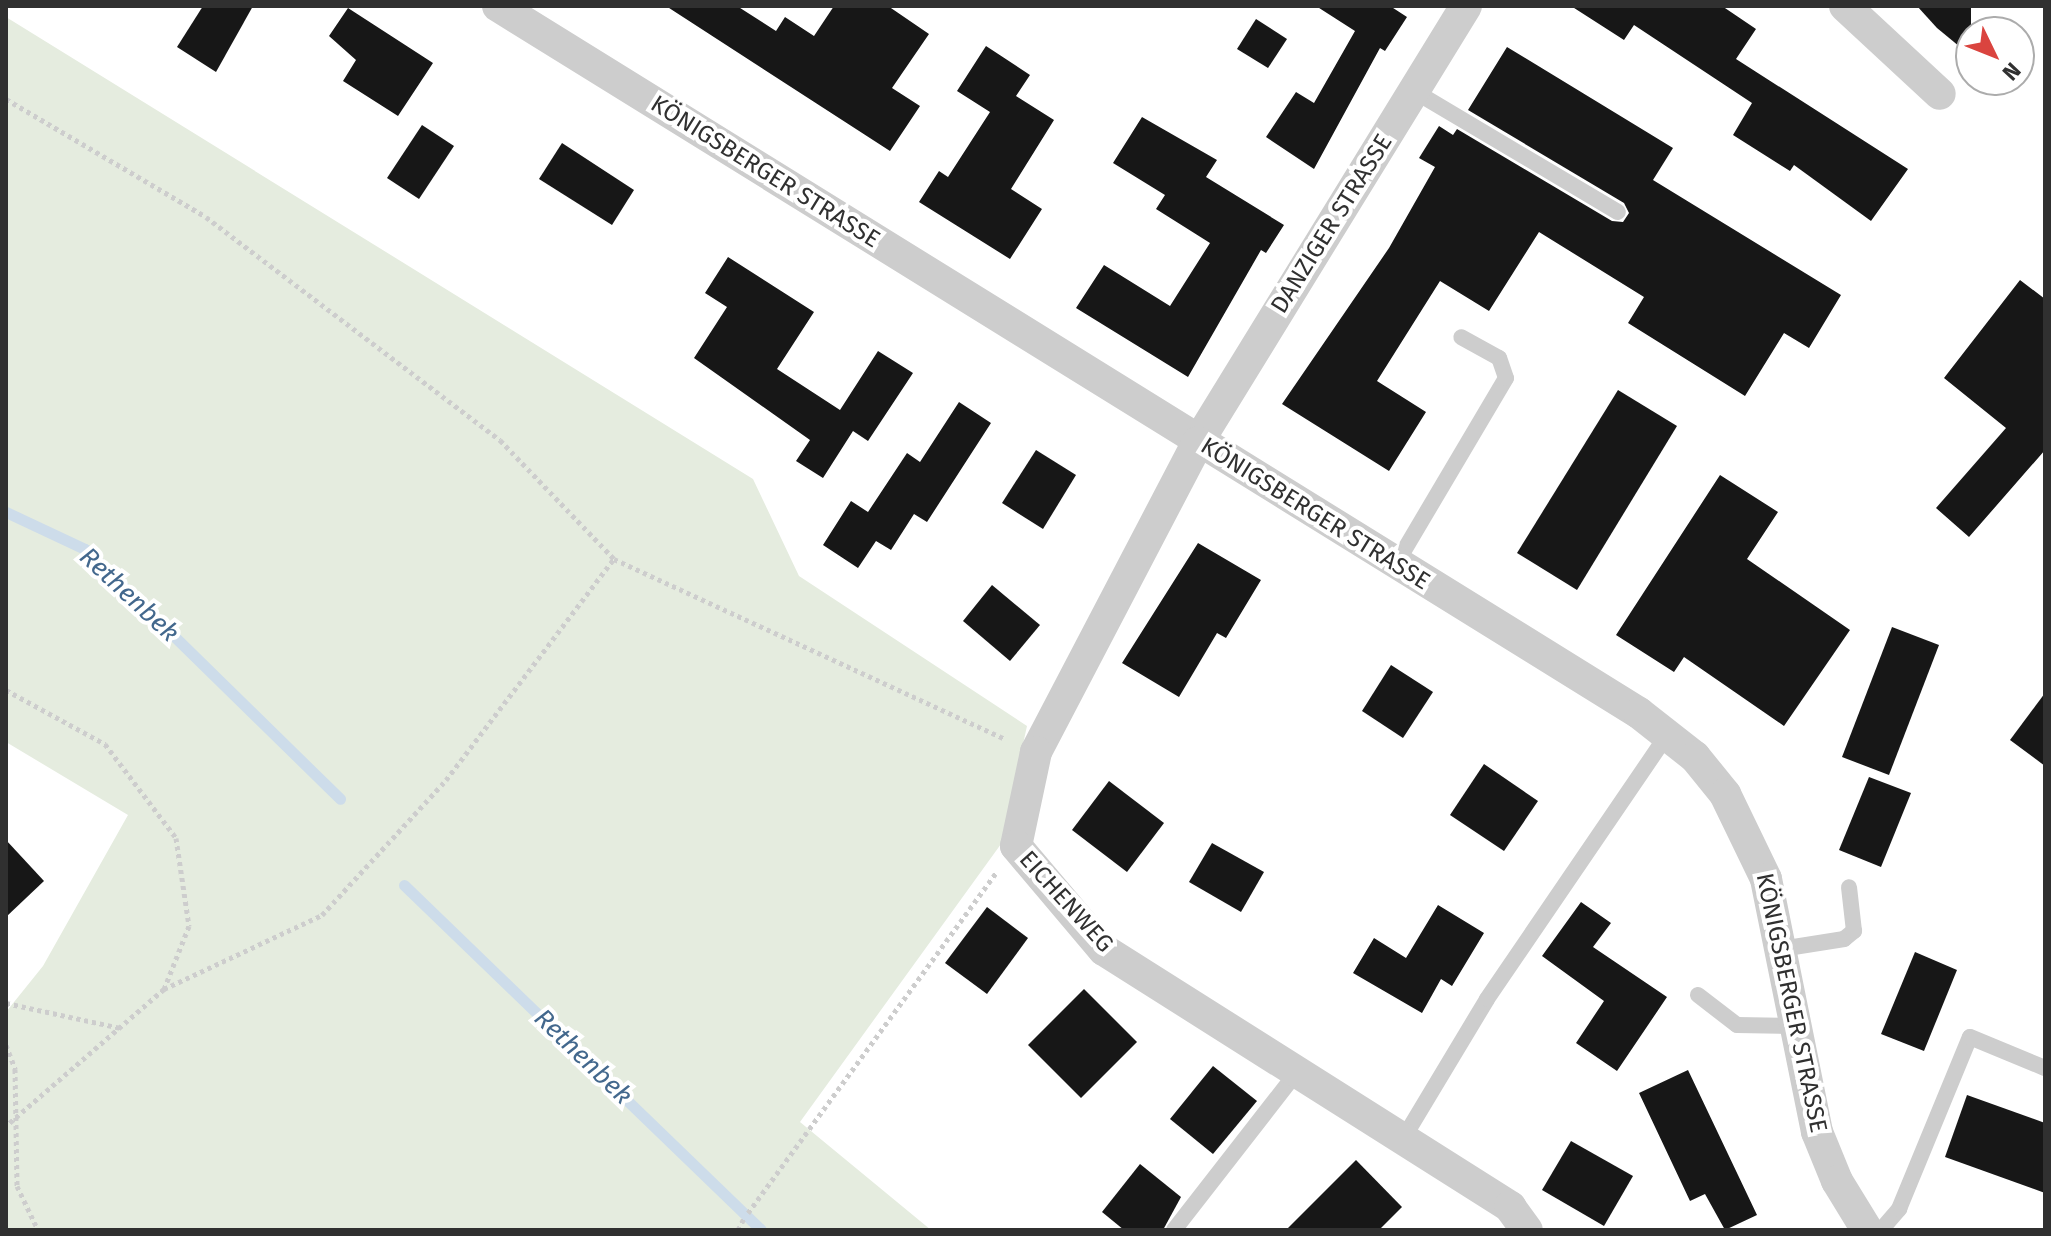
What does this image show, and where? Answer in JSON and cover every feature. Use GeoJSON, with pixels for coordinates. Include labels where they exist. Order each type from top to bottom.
{"type":"FeatureCollection","features":[{"type":"Feature","properties":{"kind":"street","name":"KÖNIGSBERGER STRASSE"},"geometry":{"type":"LineString","coordinates":[[498,6],[1668,734],[1712,776],[1744,826],[1766,879],[1793,1026],[1826,1157],[1867,1230]]}},
{"type":"Feature","properties":{"kind":"street","name":"DANZIGER STRASSE"},"geometry":{"type":"LineString","coordinates":[[1198,442],[1466,6]]}},
{"type":"Feature","properties":{"kind":"street"},"geometry":{"type":"LineString","coordinates":[[1845,6],[1940,94]]}},
{"type":"Feature","properties":{"kind":"street","name":"EICHENWEG"},"geometry":{"type":"LineString","coordinates":[[1198,442],[1036,752],[1016,846],[1104,950],[1510,1207],[1527,1230]]}},
{"type":"Feature","properties":{"kind":"lane"},"geometry":{"type":"LineString","coordinates":[[1414,91],[1618,212]]}},
{"type":"Feature","properties":{"kind":"lane"},"geometry":{"type":"LineString","coordinates":[[1396,564],[1506,378],[1499,358],[1461,337]]}},
{"type":"Feature","properties":{"kind":"lane"},"geometry":{"type":"LineString","coordinates":[[1403,1139],[1487,999],[1668,734]]}},
{"type":"Feature","properties":{"kind":"lane"},"geometry":{"type":"LineString","coordinates":[[1781,949],[1844,939],[1854,931],[1849,887]]}},
{"type":"Feature","properties":{"kind":"lane"},"geometry":{"type":"LineString","coordinates":[[1698,995],[1737,1025],[1793,1026]]}},
{"type":"Feature","properties":{"kind":"lane"},"geometry":{"type":"LineString","coordinates":[[1881,1230],[1899,1209],[1970,1037],[2045,1068]]}},
{"type":"Feature","properties":{"kind":"lane"},"geometry":{"type":"LineString","coordinates":[[1174,1230],[1297,1072]]}},
{"type":"Feature","properties":{"kind":"path"},"geometry":{"type":"LineString","coordinates":[[6,99],[206,217],[439,393],[500,440],[614,559],[1036,752]]}},
{"type":"Feature","properties":{"kind":"path"},"geometry":{"type":"LineString","coordinates":[[6,1126],[164,989],[322,915],[446,780],[614,559]]}},
{"type":"Feature","properties":{"kind":"path"},"geometry":{"type":"LineString","coordinates":[[6,690],[105,744],[176,838],[189,926],[164,989]]}},
{"type":"Feature","properties":{"kind":"path"},"geometry":{"type":"LineString","coordinates":[[738,1230],[1016,846]]}},
{"type":"Feature","properties":{"kind":"path"},"geometry":{"type":"LineString","coordinates":[[6,1003],[122,1028]]}},
{"type":"Feature","properties":{"kind":"path"},"geometry":{"type":"LineString","coordinates":[[6,1045],[15,1069],[17,1186],[38,1230]]}},
{"type":"Feature","properties":{"kind":"shaded area"},"geometry":{"type":"Polygon","coordinates":[[[6,17],[753,479],[799,576],[1027,726],[1001,844],[800,1122],[931,1230],[6,1230],[6,1012],[43,966],[128,815],[6,742],[6,17]]]}},
{"type":"Feature","properties":{"kind":"building"},"geometry":{"type":"Polygon","coordinates":[[[203,6],[253,6],[216,72],[177,47],[203,6]]]}},
{"type":"Feature","properties":{"kind":"building"},"geometry":{"type":"Polygon","coordinates":[[[666,6],[737,6],[776,31],[785,17],[814,36],[834,6],[888,6],[929,34],[892,88],[920,106],[890,151],[666,6]]]}},
{"type":"Feature","properties":{"kind":"building"},"geometry":{"type":"Polygon","coordinates":[[[1316,6],[1390,6],[1407,17],[1385,51],[1380,48],[1314,169],[1266,137],[1296,92],[1314,103],[1355,31],[1316,6]]]}},
{"type":"Feature","properties":{"kind":"building"},"geometry":{"type":"Polygon","coordinates":[[[1571,6],[1722,6],[1756,29],[1736,59],[1908,169],[1871,221],[1794,165],[1790,171],[1733,135],[1752,103],[1634,25],[1624,40],[1571,6]]]}},
{"type":"Feature","properties":{"kind":"building"},"geometry":{"type":"Polygon","coordinates":[[[1917,6],[1971,6],[1971,16],[1955,16],[1955,43],[1917,6]]]}},
{"type":"Feature","properties":{"kind":"building"},"geometry":{"type":"Polygon","coordinates":[[[348,8],[433,63],[398,116],[343,81],[356,60],[329,36],[348,8]]]}},
{"type":"Feature","properties":{"kind":"building"},"geometry":{"type":"Polygon","coordinates":[[[1256,19],[1287,39],[1268,68],[1237,49],[1256,19]]]}},
{"type":"Feature","properties":{"kind":"building"},"geometry":{"type":"Polygon","coordinates":[[[986,46],[1030,75],[1016,96],[1054,120],[1011,189],[1042,209],[1010,259],[919,202],[939,171],[948,177],[990,112],[957,91],[986,46]]]}},
{"type":"Feature","properties":{"kind":"building"},"geometry":{"type":"Polygon","coordinates":[[[1507,47],[1673,148],[1653,180],[1841,295],[1809,348],[1784,333],[1745,396],[1628,323],[1644,297],[1539,232],[1489,311],[1440,281],[1377,381],[1426,412],[1389,471],[1282,404],[1389,248],[1435,167],[1419,158],[1439,126],[1453,135],[1457,129],[1612,221],[1623,222],[1629,213],[1624,203],[1468,110],[1507,47]]]}},
{"type":"Feature","properties":{"kind":"building"},"geometry":{"type":"Polygon","coordinates":[[[1142,117],[1217,160],[1206,177],[1284,225],[1266,253],[1261,250],[1188,377],[1076,308],[1104,265],[1170,306],[1210,243],[1156,209],[1165,195],[1113,163],[1142,117]]]}},
{"type":"Feature","properties":{"kind":"building"},"geometry":{"type":"Polygon","coordinates":[[[422,125],[454,146],[419,199],[387,178],[422,125]]]}},
{"type":"Feature","properties":{"kind":"building"},"geometry":{"type":"Polygon","coordinates":[[[562,143],[634,190],[612,225],[539,179],[562,143]]]}},
{"type":"Feature","properties":{"kind":"building"},"geometry":{"type":"Polygon","coordinates":[[[728,257],[814,312],[777,369],[840,410],[878,351],[913,373],[868,441],[853,431],[823,478],[796,461],[810,440],[694,358],[727,307],[705,293],[728,257]]]}},
{"type":"Feature","properties":{"kind":"building"},"geometry":{"type":"Polygon","coordinates":[[[2020,280],[2045,299],[2045,450],[1969,537],[1936,508],[2006,428],[1944,378],[2020,280]]]}},
{"type":"Feature","properties":{"kind":"building"},"geometry":{"type":"Polygon","coordinates":[[[1618,390],[1677,426],[1577,590],[1517,553],[1618,390]]]}},
{"type":"Feature","properties":{"kind":"building"},"geometry":{"type":"Polygon","coordinates":[[[959,402],[991,423],[927,522],[914,514],[891,550],[876,541],[858,568],[823,545],[851,501],[868,512],[907,453],[920,462],[959,402]]]}},
{"type":"Feature","properties":{"kind":"building"},"geometry":{"type":"Polygon","coordinates":[[[1036,450],[1076,475],[1043,529],[1002,503],[1036,450]]]}},
{"type":"Feature","properties":{"kind":"building"},"geometry":{"type":"Polygon","coordinates":[[[1720,475],[1778,512],[1747,559],[1850,630],[1784,726],[1684,657],[1674,672],[1616,635],[1720,475]]]}},
{"type":"Feature","properties":{"kind":"building"},"geometry":{"type":"Polygon","coordinates":[[[1198,543],[1261,580],[1226,638],[1217,633],[1179,697],[1122,663],[1198,543]]]}},
{"type":"Feature","properties":{"kind":"building"},"geometry":{"type":"Polygon","coordinates":[[[992,585],[1040,625],[1010,661],[963,621],[992,585]]]}},
{"type":"Feature","properties":{"kind":"building"},"geometry":{"type":"Polygon","coordinates":[[[1892,627],[1939,645],[1889,775],[1842,757],[1892,627]]]}},
{"type":"Feature","properties":{"kind":"building"},"geometry":{"type":"Polygon","coordinates":[[[1391,665],[1433,692],[1403,738],[1362,711],[1391,665]]]}},
{"type":"Feature","properties":{"kind":"building"},"geometry":{"type":"Polygon","coordinates":[[[2045,693],[2045,766],[2010,740],[2045,693]]]}},
{"type":"Feature","properties":{"kind":"building"},"geometry":{"type":"Polygon","coordinates":[[[1484,764],[1538,801],[1504,851],[1450,815],[1484,764]]]}},
{"type":"Feature","properties":{"kind":"building"},"geometry":{"type":"Polygon","coordinates":[[[1869,777],[1911,793],[1881,867],[1839,850],[1869,777]]]}},
{"type":"Feature","properties":{"kind":"building"},"geometry":{"type":"Polygon","coordinates":[[[1109,781],[1164,823],[1127,872],[1072,830],[1109,781]]]}},
{"type":"Feature","properties":{"kind":"building"},"geometry":{"type":"Polygon","coordinates":[[[6,840],[44,881],[6,917],[6,840]]]}},
{"type":"Feature","properties":{"kind":"building"},"geometry":{"type":"Polygon","coordinates":[[[1212,843],[1264,872],[1241,912],[1189,882],[1212,843]]]}},
{"type":"Feature","properties":{"kind":"building"},"geometry":{"type":"Polygon","coordinates":[[[1581,902],[1611,923],[1593,947],[1667,997],[1617,1071],[1576,1043],[1604,1001],[1542,956],[1581,902]]]}},
{"type":"Feature","properties":{"kind":"building"},"geometry":{"type":"Polygon","coordinates":[[[1438,905],[1484,933],[1452,986],[1441,979],[1422,1013],[1353,973],[1374,938],[1406,958],[1438,905]]]}},
{"type":"Feature","properties":{"kind":"building"},"geometry":{"type":"Polygon","coordinates":[[[987,907],[1028,938],[987,994],[945,963],[987,907]]]}},
{"type":"Feature","properties":{"kind":"building"},"geometry":{"type":"Polygon","coordinates":[[[1915,952],[1957,970],[1924,1051],[1881,1034],[1915,952]]]}},
{"type":"Feature","properties":{"kind":"building"},"geometry":{"type":"Polygon","coordinates":[[[1084,989],[1137,1042],[1081,1098],[1028,1045],[1084,989]]]}},
{"type":"Feature","properties":{"kind":"building"},"geometry":{"type":"Polygon","coordinates":[[[1213,1066],[1257,1101],[1213,1154],[1170,1119],[1213,1066]]]}},
{"type":"Feature","properties":{"kind":"building"},"geometry":{"type":"Polygon","coordinates":[[[1688,1070],[1757,1215],[1725,1230],[1705,1194],[1690,1201],[1639,1093],[1688,1070]]]}},
{"type":"Feature","properties":{"kind":"building"},"geometry":{"type":"Polygon","coordinates":[[[1967,1095],[2045,1123],[2045,1193],[1945,1157],[1967,1095]]]}},
{"type":"Feature","properties":{"kind":"building"},"geometry":{"type":"Polygon","coordinates":[[[1571,1141],[1633,1176],[1604,1226],[1542,1190],[1571,1141]]]}},
{"type":"Feature","properties":{"kind":"building"},"geometry":{"type":"Polygon","coordinates":[[[1356,1160],[1402,1207],[1379,1230],[1286,1230],[1356,1160]]]}},
{"type":"Feature","properties":{"kind":"building"},"geometry":{"type":"Polygon","coordinates":[[[1140,1164],[1181,1197],[1163,1230],[1124,1230],[1102,1212],[1140,1164]]]}},
{"type":"Feature","properties":{"kind":"waterway","name":"Rethenbek"},"geometry":{"type":"LineString","coordinates":[[6,512],[85,549],[340,799]]}},
{"type":"Feature","properties":{"kind":"waterway","name":"Rethenbek"},"geometry":{"type":"LineString","coordinates":[[404,885],[761,1230]]}}]}
